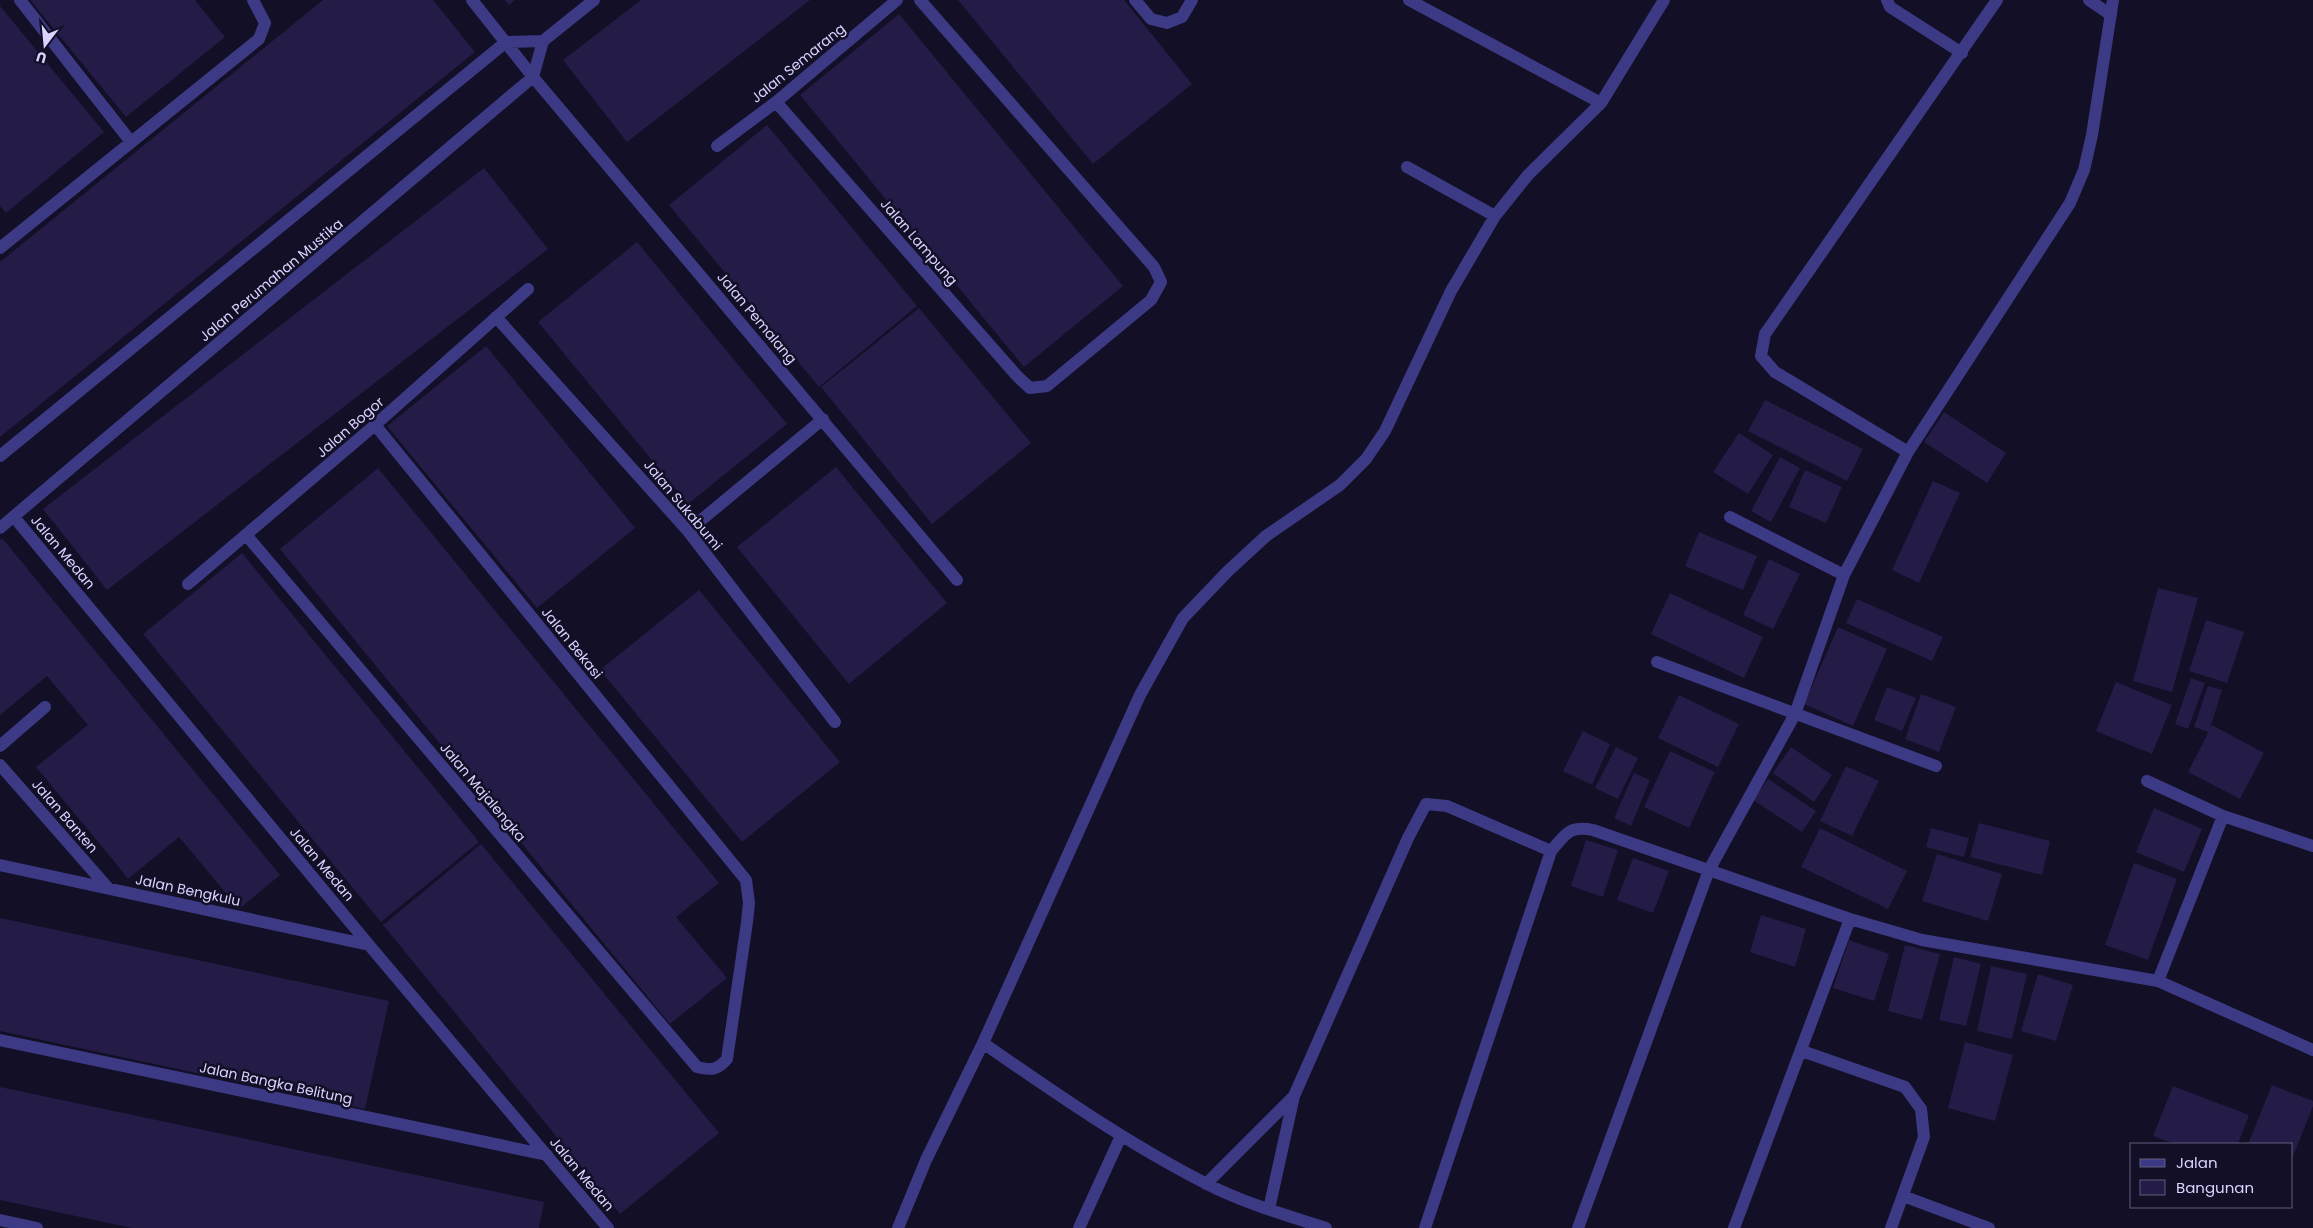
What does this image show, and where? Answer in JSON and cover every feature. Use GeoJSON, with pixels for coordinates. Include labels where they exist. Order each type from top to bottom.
{"type":"FeatureCollection","features":[{"type":"Feature","properties":{"kind":"street"},"geometry":{"type":"LineString","coordinates":[[20,0],[131,142]]}},
{"type":"Feature","properties":{"kind":"street"},"geometry":{"type":"LineString","coordinates":[[1,245],[259,39],[265,23],[253,0]]}},
{"type":"Feature","properties":{"kind":"street","name":"Jalan Pemalang"},"geometry":{"type":"LineString","coordinates":[[472,0],[533,77],[957,580]]}},
{"type":"Feature","properties":{"kind":"street"},"geometry":{"type":"LineString","coordinates":[[533,77],[543,42],[594,0]]}},
{"type":"Feature","properties":{"kind":"street","name":"Jalan Semarang"},"geometry":{"type":"LineString","coordinates":[[717,146],[776,102],[897,0]]}},
{"type":"Feature","properties":{"kind":"street","name":"Jalan Lampung"},"geometry":{"type":"LineString","coordinates":[[776,102],[1018,376],[1030,388],[1047,386],[1151,300],[1161,282],[1154,267],[920,0]]}},
{"type":"Feature","properties":{"kind":"street"},"geometry":{"type":"LineString","coordinates":[[1135,0],[1152,19],[1166,23],[1182,17],[1192,0]]}},
{"type":"Feature","properties":{"kind":"street"},"geometry":{"type":"LineString","coordinates":[[1409,0],[1601,103]]}},
{"type":"Feature","properties":{"kind":"street"},"geometry":{"type":"LineString","coordinates":[[898,1228],[926,1160],[983,1043],[1140,695],[1183,618],[1228,571],[1266,536],[1340,485],[1366,460],[1385,432],[1451,291],[1495,216],[1528,175],[1601,103],[1664,0]]}},
{"type":"Feature","properties":{"kind":"street"},"geometry":{"type":"LineString","coordinates":[[1887,0],[1890,7],[1962,53]]}},
{"type":"Feature","properties":{"kind":"street"},"geometry":{"type":"LineString","coordinates":[[1908,452],[1775,372],[1761,356],[1765,334],[1997,0]]}},
{"type":"Feature","properties":{"kind":"street"},"geometry":{"type":"LineString","coordinates":[[2089,0],[2111,15]]}},
{"type":"Feature","properties":{"kind":"street"},"geometry":{"type":"LineString","coordinates":[[1578,1228],[1709,870],[1795,714],[1844,575],[1908,452],[2070,203],[2084,170],[2092,135],[2113,0]]}},
{"type":"Feature","properties":{"kind":"street"},"geometry":{"type":"LineString","coordinates":[[0,456],[506,42],[543,42]]}},
{"type":"Feature","properties":{"kind":"street","name":"Jalan Perumahan Mustika"},"geometry":{"type":"LineString","coordinates":[[0,528],[533,77]]}},
{"type":"Feature","properties":{"kind":"street"},"geometry":{"type":"LineString","coordinates":[[1407,166],[1495,216]]}},
{"type":"Feature","properties":{"kind":"street","name":"Jalan Bogor"},"geometry":{"type":"LineString","coordinates":[[188,584],[247,536],[375,425],[528,289]]}},
{"type":"Feature","properties":{"kind":"street","name":"Jalan Sukabumi"},"geometry":{"type":"LineString","coordinates":[[496,317],[688,531],[835,722]]}},
{"type":"Feature","properties":{"kind":"street"},"geometry":{"type":"LineString","coordinates":[[688,531],[822,419]]}},
{"type":"Feature","properties":{"kind":"street","name":"Jalan Bekasi"},"geometry":{"type":"LineString","coordinates":[[375,425],[746,880],[749,903],[747,922],[726,1059],[721,1066],[711,1070],[696,1067]]}},
{"type":"Feature","properties":{"kind":"street","name":"Jalan Medan"},"geometry":{"type":"LineString","coordinates":[[14,517],[369,945],[608,1228]]}},
{"type":"Feature","properties":{"kind":"street"},"geometry":{"type":"LineString","coordinates":[[1730,517],[1844,575]]}},
{"type":"Feature","properties":{"kind":"street","name":"Jalan Majalengka"},"geometry":{"type":"LineString","coordinates":[[247,536],[696,1067]]}},
{"type":"Feature","properties":{"kind":"street"},"geometry":{"type":"LineString","coordinates":[[1657,662],[1936,766]]}},
{"type":"Feature","properties":{"kind":"street"},"geometry":{"type":"LineString","coordinates":[[0,746],[45,707]]}},
{"type":"Feature","properties":{"kind":"street","name":"Jalan Banten"},"geometry":{"type":"LineString","coordinates":[[0,764],[108,888]]}},
{"type":"Feature","properties":{"kind":"street"},"geometry":{"type":"LineString","coordinates":[[2147,781],[2223,816],[2313,846]]}},
{"type":"Feature","properties":{"kind":"street"},"geometry":{"type":"LineString","coordinates":[[1269,1209],[1294,1096],[1404,847],[1426,804],[1447,806],[1551,851]]}},
{"type":"Feature","properties":{"kind":"street"},"geometry":{"type":"LineString","coordinates":[[2158,981],[2223,816]]}},
{"type":"Feature","properties":{"kind":"street"},"geometry":{"type":"LineString","coordinates":[[1425,1228],[1551,851],[1569,830],[1578,827],[1593,830],[1850,919],[1922,940],[2158,981],[2313,1050]]}},
{"type":"Feature","properties":{"kind":"street","name":"Jalan Bengkulu"},"geometry":{"type":"LineString","coordinates":[[0,865],[369,945]]}},
{"type":"Feature","properties":{"kind":"street"},"geometry":{"type":"LineString","coordinates":[[1734,1228],[1850,919]]}},
{"type":"Feature","properties":{"kind":"street","name":"Jalan Bangka Belitung"},"geometry":{"type":"LineString","coordinates":[[0,1040],[547,1155]]}},
{"type":"Feature","properties":{"kind":"street"},"geometry":{"type":"LineString","coordinates":[[983,1043],[1122,1136],[1206,1184],[1269,1209],[1326,1228]]}},
{"type":"Feature","properties":{"kind":"street"},"geometry":{"type":"LineString","coordinates":[[1802,1051],[1905,1087],[1921,1109],[1924,1137],[1891,1228]]}},
{"type":"Feature","properties":{"kind":"street"},"geometry":{"type":"LineString","coordinates":[[1206,1184],[1294,1096]]}},
{"type":"Feature","properties":{"kind":"street"},"geometry":{"type":"LineString","coordinates":[[1079,1228],[1122,1136]]}},
{"type":"Feature","properties":{"kind":"street"},"geometry":{"type":"LineString","coordinates":[[1903,1196],[1989,1228]]}},
{"type":"Feature","properties":{"kind":"street"},"geometry":{"type":"LineString","coordinates":[[0,1220],[37,1228]]}},
{"type":"Feature","properties":{"kind":"building"},"geometry":{"type":"Polygon","coordinates":[[[30,0],[195,0],[225,37],[126,117],[30,0]]]}},
{"type":"Feature","properties":{"kind":"building"},"geometry":{"type":"Polygon","coordinates":[[[323,0],[433,0],[475,52],[0,437],[0,262],[323,0]]]}},
{"type":"Feature","properties":{"kind":"building"},"geometry":{"type":"Polygon","coordinates":[[[505,0],[515,0],[509,5],[505,0]]]}},
{"type":"Feature","properties":{"kind":"building"},"geometry":{"type":"Polygon","coordinates":[[[641,0],[810,0],[627,142],[563,60],[641,0]]]}},
{"type":"Feature","properties":{"kind":"building"},"geometry":{"type":"Polygon","coordinates":[[[958,0],[1124,0],[1192,84],[1093,164],[958,0]]]}},
{"type":"Feature","properties":{"kind":"building"},"geometry":{"type":"Polygon","coordinates":[[[0,6],[104,132],[6,213],[0,206],[0,6]]]}},
{"type":"Feature","properties":{"kind":"building"},"geometry":{"type":"Polygon","coordinates":[[[899,14],[1123,286],[1024,367],[800,95],[899,14]]]}},
{"type":"Feature","properties":{"kind":"building"},"geometry":{"type":"Polygon","coordinates":[[[767,125],[917,306],[819,387],[669,205],[767,125]]]}},
{"type":"Feature","properties":{"kind":"building"},"geometry":{"type":"Polygon","coordinates":[[[484,168],[548,249],[107,590],[43,509],[484,168]]]}},
{"type":"Feature","properties":{"kind":"building"},"geometry":{"type":"Polygon","coordinates":[[[637,242],[787,424],[688,504],[538,322],[637,242]]]}},
{"type":"Feature","properties":{"kind":"building"},"geometry":{"type":"Polygon","coordinates":[[[919,308],[1031,443],[932,524],[821,387],[919,308]]]}},
{"type":"Feature","properties":{"kind":"building"},"geometry":{"type":"Polygon","coordinates":[[[486,346],[635,528],[537,608],[387,426],[486,346]]]}},
{"type":"Feature","properties":{"kind":"building"},"geometry":{"type":"Polygon","coordinates":[[[1765,400],[1863,449],[1847,481],[1748,431],[1765,400]]]}},
{"type":"Feature","properties":{"kind":"building"},"geometry":{"type":"Polygon","coordinates":[[[1944,412],[2006,453],[1987,483],[1924,442],[1944,412]]]}},
{"type":"Feature","properties":{"kind":"building"},"geometry":{"type":"Polygon","coordinates":[[[1739,433],[1773,455],[1748,494],[1713,472],[1739,433]]]}},
{"type":"Feature","properties":{"kind":"building"},"geometry":{"type":"Polygon","coordinates":[[[1780,457],[1800,468],[1771,522],[1751,511],[1780,457]]]}},
{"type":"Feature","properties":{"kind":"building"},"geometry":{"type":"Polygon","coordinates":[[[836,467],[947,603],[849,684],[737,547],[836,467]]]}},
{"type":"Feature","properties":{"kind":"building"},"geometry":{"type":"Polygon","coordinates":[[[378,468],[719,883],[676,917],[727,978],[670,1024],[280,549],[378,468]]]}},
{"type":"Feature","properties":{"kind":"building"},"geometry":{"type":"Polygon","coordinates":[[[1805,470],[1842,487],[1826,523],[1789,507],[1805,470]]]}},
{"type":"Feature","properties":{"kind":"building"},"geometry":{"type":"Polygon","coordinates":[[[1933,481],[1960,493],[1919,583],[1892,570],[1933,481]]]}},
{"type":"Feature","properties":{"kind":"building"},"geometry":{"type":"Polygon","coordinates":[[[1699,532],[1757,556],[1743,590],[1685,566],[1699,532]]]}},
{"type":"Feature","properties":{"kind":"building"},"geometry":{"type":"Polygon","coordinates":[[[2,538],[280,875],[239,909],[179,837],[128,879],[36,767],[88,725],[47,676],[0,715],[0,540],[2,538]]]}},
{"type":"Feature","properties":{"kind":"building"},"geometry":{"type":"Polygon","coordinates":[[[242,553],[479,842],[381,922],[143,634],[242,553]]]}},
{"type":"Feature","properties":{"kind":"building"},"geometry":{"type":"Polygon","coordinates":[[[1769,559],[1800,574],[1773,629],[1743,615],[1769,559]]]}},
{"type":"Feature","properties":{"kind":"building"},"geometry":{"type":"Polygon","coordinates":[[[2158,588],[2198,598],[2172,692],[2133,681],[2158,588]]]}},
{"type":"Feature","properties":{"kind":"building"},"geometry":{"type":"Polygon","coordinates":[[[699,590],[840,762],[742,842],[600,670],[699,590]]]}},
{"type":"Feature","properties":{"kind":"building"},"geometry":{"type":"Polygon","coordinates":[[[1670,593],[1763,637],[1744,678],[1651,634],[1670,593]]]}},
{"type":"Feature","properties":{"kind":"building"},"geometry":{"type":"Polygon","coordinates":[[[1857,599],[1943,637],[1932,661],[1846,623],[1857,599]]]}},
{"type":"Feature","properties":{"kind":"building"},"geometry":{"type":"Polygon","coordinates":[[[2206,620],[2244,632],[2227,683],[2189,671],[2206,620]]]}},
{"type":"Feature","properties":{"kind":"building"},"geometry":{"type":"Polygon","coordinates":[[[1838,627],[1887,649],[1853,726],[1804,704],[1838,627]]]}},
{"type":"Feature","properties":{"kind":"building"},"geometry":{"type":"Polygon","coordinates":[[[2191,678],[2205,683],[2188,729],[2175,724],[2191,678]]]}},
{"type":"Feature","properties":{"kind":"building"},"geometry":{"type":"Polygon","coordinates":[[[2116,682],[2172,705],[2152,754],[2096,731],[2116,682]]]}},
{"type":"Feature","properties":{"kind":"building"},"geometry":{"type":"Polygon","coordinates":[[[2208,686],[2222,690],[2209,732],[2194,727],[2208,686]]]}},
{"type":"Feature","properties":{"kind":"building"},"geometry":{"type":"Polygon","coordinates":[[[1887,687],[1916,698],[1902,731],[1874,720],[1887,687]]]}},
{"type":"Feature","properties":{"kind":"building"},"geometry":{"type":"Polygon","coordinates":[[[1921,694],[1956,707],[1939,752],[1905,739],[1921,694]]]}},
{"type":"Feature","properties":{"kind":"building"},"geometry":{"type":"Polygon","coordinates":[[[1679,695],[1739,724],[1718,767],[1658,738],[1679,695]]]}},
{"type":"Feature","properties":{"kind":"building"},"geometry":{"type":"Polygon","coordinates":[[[2212,725],[2264,753],[2240,799],[2188,772],[2212,725]]]}},
{"type":"Feature","properties":{"kind":"building"},"geometry":{"type":"Polygon","coordinates":[[[1583,731],[1610,744],[1592,785],[1563,771],[1583,731]]]}},
{"type":"Feature","properties":{"kind":"building"},"geometry":{"type":"Polygon","coordinates":[[[1616,747],[1638,758],[1618,799],[1595,788],[1616,747]]]}},
{"type":"Feature","properties":{"kind":"building"},"geometry":{"type":"Polygon","coordinates":[[[1791,747],[1832,775],[1814,802],[1773,773],[1791,747]]]}},
{"type":"Feature","properties":{"kind":"building"},"geometry":{"type":"Polygon","coordinates":[[[1670,751],[1715,772],[1689,828],[1644,807],[1670,751]]]}},
{"type":"Feature","properties":{"kind":"building"},"geometry":{"type":"Polygon","coordinates":[[[1846,766],[1879,781],[1852,836],[1820,821],[1846,766]]]}},
{"type":"Feature","properties":{"kind":"building"},"geometry":{"type":"Polygon","coordinates":[[[1634,773],[1650,780],[1631,826],[1614,818],[1634,773]]]}},
{"type":"Feature","properties":{"kind":"building"},"geometry":{"type":"Polygon","coordinates":[[[1768,779],[1816,811],[1802,832],[1753,800],[1768,779]]]}},
{"type":"Feature","properties":{"kind":"building"},"geometry":{"type":"Polygon","coordinates":[[[2154,808],[2202,829],[2184,872],[2136,852],[2154,808]]]}},
{"type":"Feature","properties":{"kind":"building"},"geometry":{"type":"Polygon","coordinates":[[[1979,823],[2050,841],[2042,875],[1970,857],[1979,823]]]}},
{"type":"Feature","properties":{"kind":"building"},"geometry":{"type":"Polygon","coordinates":[[[1820,828],[1907,871],[1888,909],[1801,867],[1820,828]]]}},
{"type":"Feature","properties":{"kind":"building"},"geometry":{"type":"Polygon","coordinates":[[[1931,828],[1969,838],[1964,857],[1926,847],[1931,828]]]}},
{"type":"Feature","properties":{"kind":"building"},"geometry":{"type":"Polygon","coordinates":[[[1586,840],[1618,850],[1603,897],[1571,886],[1586,840]]]}},
{"type":"Feature","properties":{"kind":"building"},"geometry":{"type":"Polygon","coordinates":[[[481,844],[719,1133],[620,1214],[383,925],[481,844]]]}},
{"type":"Feature","properties":{"kind":"building"},"geometry":{"type":"Polygon","coordinates":[[[1937,854],[2002,874],[1988,921],[1922,901],[1937,854]]]}},
{"type":"Feature","properties":{"kind":"building"},"geometry":{"type":"Polygon","coordinates":[[[1633,858],[1669,871],[1653,913],[1617,900],[1633,858]]]}},
{"type":"Feature","properties":{"kind":"building"},"geometry":{"type":"Polygon","coordinates":[[[2134,863],[2177,879],[2148,960],[2105,945],[2134,863]]]}},
{"type":"Feature","properties":{"kind":"building"},"geometry":{"type":"Polygon","coordinates":[[[1761,915],[1806,929],[1795,967],[1750,952],[1761,915]]]}},
{"type":"Feature","properties":{"kind":"building"},"geometry":{"type":"Polygon","coordinates":[[[0,918],[389,1001],[365,1109],[0,1031],[0,918]]]}},
{"type":"Feature","properties":{"kind":"building"},"geometry":{"type":"Polygon","coordinates":[[[1849,940],[1889,954],[1874,1001],[1833,988],[1849,940]]]}},
{"type":"Feature","properties":{"kind":"building"},"geometry":{"type":"Polygon","coordinates":[[[1905,945],[1940,954],[1922,1020],[1888,1011],[1905,945]]]}},
{"type":"Feature","properties":{"kind":"building"},"geometry":{"type":"Polygon","coordinates":[[[1954,957],[1981,964],[1966,1026],[1939,1020],[1954,957]]]}},
{"type":"Feature","properties":{"kind":"building"},"geometry":{"type":"Polygon","coordinates":[[[1991,966],[2027,974],[2012,1039],[1977,1031],[1991,966]]]}},
{"type":"Feature","properties":{"kind":"building"},"geometry":{"type":"Polygon","coordinates":[[[2038,974],[2073,985],[2056,1041],[2021,1031],[2038,974]]]}},
{"type":"Feature","properties":{"kind":"building"},"geometry":{"type":"Polygon","coordinates":[[[1965,1042],[2013,1055],[1995,1121],[1948,1108],[1965,1042]]]}},
{"type":"Feature","properties":{"kind":"building"},"geometry":{"type":"Polygon","coordinates":[[[2272,1085],[2313,1101],[2313,1106],[2293,1156],[2293,1143],[2248,1143],[2272,1085]]]}},
{"type":"Feature","properties":{"kind":"building"},"geometry":{"type":"Polygon","coordinates":[[[2173,1086],[2249,1115],[2238,1143],[2172,1143],[2153,1136],[2173,1086]]]}},
{"type":"Feature","properties":{"kind":"building"},"geometry":{"type":"Polygon","coordinates":[[[0,1087],[544,1202],[539,1228],[132,1228],[0,1200],[0,1087]]]}}]}
